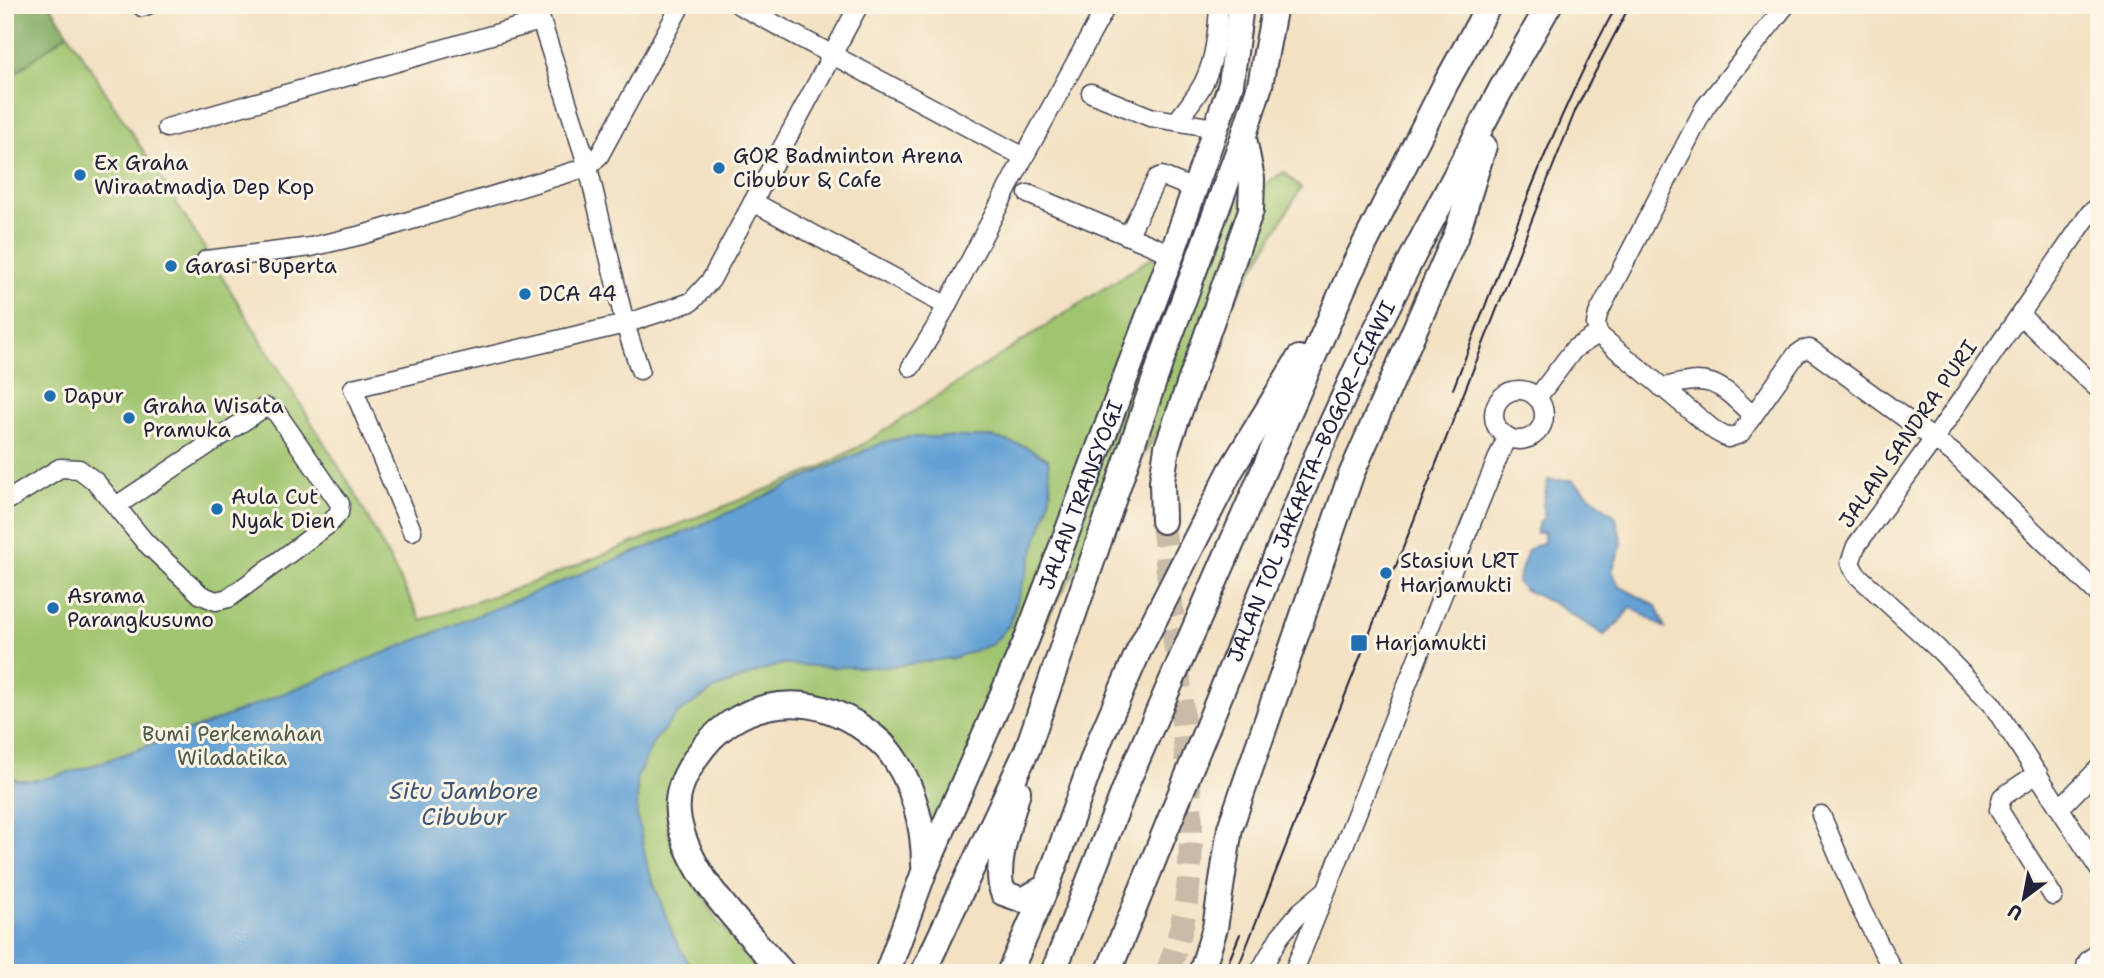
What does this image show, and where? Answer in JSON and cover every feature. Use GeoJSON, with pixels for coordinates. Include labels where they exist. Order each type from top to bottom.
{"type":"FeatureCollection","features":[{"type":"Feature","properties":{"kind":"highway","name":"JALAN TRANSYOGI"},"geometry":{"type":"LineString","coordinates":[[887,973],[924,872],[1026,641],[1172,254],[1231,83],[1241,5]]}},
{"type":"Feature","properties":{"kind":"highway","name":"JALAN TRANSYOGI"},"geometry":{"type":"LineString","coordinates":[[923,973],[1027,750],[1160,364],[1243,138],[1260,85],[1275,5]]}},
{"type":"Feature","properties":{"kind":"highway"},"geometry":{"type":"LineString","coordinates":[[1053,973],[1129,778],[1350,273],[1446,83],[1489,5]]}},
{"type":"Feature","properties":{"kind":"highway","name":"JALAN TOL JAKARTA–BOGOR–CIAWI"},"geometry":{"type":"LineString","coordinates":[[1108,973],[1317,454],[1361,359],[1500,91],[1549,5]]}},
{"type":"Feature","properties":{"kind":"highway"},"geometry":{"type":"LineString","coordinates":[[1201,973],[1215,928],[1230,828],[1351,475],[1457,233],[1500,91]]}},
{"type":"Feature","properties":{"kind":"highway"},"geometry":{"type":"LineString","coordinates":[[1163,521],[1162,481],[1167,447],[1251,210],[1252,179],[1243,138]]}},
{"type":"Feature","properties":{"kind":"highway"},"geometry":{"type":"LineString","coordinates":[[1009,973],[1047,886],[1099,742],[1139,650],[1231,470],[1350,273]]}},
{"type":"Feature","properties":{"kind":"highway"},"geometry":{"type":"LineString","coordinates":[[1133,355],[1160,364]]}},
{"type":"Feature","properties":{"kind":"highway"},"geometry":{"type":"LineString","coordinates":[[783,973],[710,888],[694,861],[679,820],[677,805],[680,787],[688,769],[703,747],[719,732],[761,708],[784,703],[808,704],[827,709],[871,733],[887,748],[900,767],[910,791],[924,844],[924,872]]}},
{"type":"Feature","properties":{"kind":"highway"},"geometry":{"type":"LineString","coordinates":[[1027,750],[1000,869],[1000,884],[1003,893],[1023,900],[1047,886]]}},
{"type":"Feature","properties":{"kind":"street"},"geometry":{"type":"LineString","coordinates":[[206,260],[311,247],[362,235],[588,167],[599,156],[681,5]]}},
{"type":"Feature","properties":{"kind":"street"},"geometry":{"type":"LineString","coordinates":[[739,5],[1024,157]]}},
{"type":"Feature","properties":{"kind":"street"},"geometry":{"type":"LineString","coordinates":[[412,531],[353,388],[625,324],[691,302],[711,281],[859,5]]}},
{"type":"Feature","properties":{"kind":"street"},"geometry":{"type":"LineString","coordinates":[[911,367],[947,306],[1107,5]]}},
{"type":"Feature","properties":{"kind":"street"},"geometry":{"type":"LineString","coordinates":[[1177,121],[1207,76],[1219,5]]}},
{"type":"Feature","properties":{"kind":"street"},"geometry":{"type":"LineString","coordinates":[[1786,5],[1705,107],[1598,314],[1598,334],[1728,439],[1740,434],[1796,355],[1810,349],[1953,453],[2099,595]]}},
{"type":"Feature","properties":{"kind":"street"},"geometry":{"type":"LineString","coordinates":[[167,128],[538,13],[588,167],[625,324],[640,370]]}},
{"type":"Feature","properties":{"kind":"street"},"geometry":{"type":"LineString","coordinates":[[1091,93],[1150,117],[1215,128]]}},
{"type":"Feature","properties":{"kind":"street"},"geometry":{"type":"LineString","coordinates":[[1128,236],[1157,178],[1162,176],[1194,189]]}},
{"type":"Feature","properties":{"kind":"street"},"geometry":{"type":"LineString","coordinates":[[1028,194],[1172,254]]}},
{"type":"Feature","properties":{"kind":"street"},"geometry":{"type":"LineString","coordinates":[[753,202],[947,306]]}},
{"type":"Feature","properties":{"kind":"street","name":"JALAN SANDRA PURI"},"geometry":{"type":"LineString","coordinates":[[2099,206],[2090,213],[1934,439],[1856,546],[1850,563],[1856,574],[1938,649],[1992,704],[2099,869]]}},
{"type":"Feature","properties":{"kind":"street"},"geometry":{"type":"LineString","coordinates":[[2020,315],[2099,390]]}},
{"type":"Feature","properties":{"kind":"street"},"geometry":{"type":"LineString","coordinates":[[1537,398],[1574,349],[1598,334]]}},
{"type":"Feature","properties":{"kind":"street"},"geometry":{"type":"LineString","coordinates":[[1662,388],[1682,382],[1706,380],[1725,389],[1753,416]]}},
{"type":"Feature","properties":{"kind":"street"},"geometry":{"type":"LineString","coordinates":[[1524,390],[1537,398],[1544,411],[1541,426],[1536,433],[1522,439],[1501,432],[1494,418],[1502,396],[1508,392],[1524,390]]}},
{"type":"Feature","properties":{"kind":"street"},"geometry":{"type":"LineString","coordinates":[[5,502],[60,468],[71,468],[88,474],[145,542],[201,596],[216,601],[229,598],[329,524],[339,513],[340,504],[276,412],[264,407],[116,506]]}},
{"type":"Feature","properties":{"kind":"street"},"geometry":{"type":"LineString","coordinates":[[1293,973],[1456,557],[1507,436]]}},
{"type":"Feature","properties":{"kind":"street"},"geometry":{"type":"LineString","coordinates":[[2061,807],[2099,768]]}},
{"type":"Feature","properties":{"kind":"street"},"geometry":{"type":"LineString","coordinates":[[2038,773],[2002,797],[1999,810],[2053,896]]}},
{"type":"Feature","properties":{"kind":"street"},"geometry":{"type":"LineString","coordinates":[[1821,815],[1862,911],[1895,973]]}},
{"type":"Feature","properties":{"kind":"street"},"geometry":{"type":"LineString","coordinates":[[1259,973],[1280,936],[1300,912],[1328,888]]}},
{"type":"Feature","properties":{"kind":"street"},"geometry":{"type":"LineString","coordinates":[[2088,973],[2088,959],[2099,953]]}},
{"type":"Feature","properties":{"kind":"green space","name":"Bumi Perkemahan Wiladatika"},"geometry":{"type":"Polygon","coordinates":[[[5,5],[50,5],[179,207],[355,493],[421,620],[540,580],[820,468],[860,446],[1284,172],[1301,188],[1002,695],[933,852],[926,809],[849,713],[738,714],[670,808],[668,833],[718,923],[767,973],[5,973],[5,5]]]}},
{"type":"Feature","properties":{"kind":"green space"},"geometry":{"type":"Polygon","coordinates":[[[5,5],[50,5],[68,33],[5,81],[5,5]]]}},
{"type":"Feature","properties":{"kind":"water","name":"Situ Jambore Cibubur"},"geometry":{"type":"Polygon","coordinates":[[[906,437],[993,437],[1024,446],[1048,459],[1051,490],[1047,511],[1009,625],[993,644],[954,658],[885,667],[782,664],[715,689],[677,714],[654,741],[637,777],[637,815],[647,865],[674,937],[694,973],[5,973],[5,775],[19,780],[39,780],[89,767],[205,725],[690,530],[884,442],[906,437]]]}},
{"type":"Feature","properties":{"kind":"water"},"geometry":{"type":"Polygon","coordinates":[[[1548,480],[1572,480],[1616,517],[1622,544],[1612,571],[1619,586],[1656,606],[1665,628],[1631,607],[1604,635],[1555,604],[1525,590],[1517,582],[1528,550],[1544,542],[1544,532],[1536,533],[1539,522],[1544,518],[1543,505],[1548,480]]]}},
{"type":"Feature","properties":{"kind":"tunnel"},"geometry":{"type":"LineString","coordinates":[[1163,521],[1188,771],[1191,839],[1186,905],[1167,973]]}},
{"type":"Feature","properties":{"kind":"tram line"},"geometry":{"type":"LineString","coordinates":[[1453,389],[1549,146],[1617,5]]}},
{"type":"Feature","properties":{"kind":"tram line"},"geometry":{"type":"LineString","coordinates":[[1236,973],[1576,109],[1630,5]]}},
{"type":"Feature","properties":{"kind":"tram line"},"geometry":{"type":"LineString","coordinates":[[1224,973],[1240,934]]}},
{"type":"Feature","properties":{"kind":"place","name":"GOR Badminton Arena Cibubur & Cafe"},"geometry":{"type":"Point","coordinates":[719,168]}},
{"type":"Feature","properties":{"kind":"place","name":"Ex Graha Wiraatmadja Dep Kop"},"geometry":{"type":"Point","coordinates":[80,175]}},
{"type":"Feature","properties":{"kind":"place","name":"Garasi Buperta"},"geometry":{"type":"Point","coordinates":[171,266]}},
{"type":"Feature","properties":{"kind":"place","name":"DCA 44"},"geometry":{"type":"Point","coordinates":[525,294]}},
{"type":"Feature","properties":{"kind":"place","name":"Dapur"},"geometry":{"type":"Point","coordinates":[50,396]}},
{"type":"Feature","properties":{"kind":"place","name":"Graha Wisata Pramuka"},"geometry":{"type":"Point","coordinates":[129,418]}},
{"type":"Feature","properties":{"kind":"place","name":"Aula Cut Nyak Dien"},"geometry":{"type":"Point","coordinates":[217,509]}},
{"type":"Feature","properties":{"kind":"place","name":"Stasiun LRT Harjamukti"},"geometry":{"type":"Point","coordinates":[1386,573]}},
{"type":"Feature","properties":{"kind":"place","name":"Asrama Parangkusumo"},"geometry":{"type":"Point","coordinates":[53,608]}},
{"type":"Feature","properties":{"kind":"place","name":"Harjamukti"},"geometry":{"type":"Point","coordinates":[1359,643]}}]}
